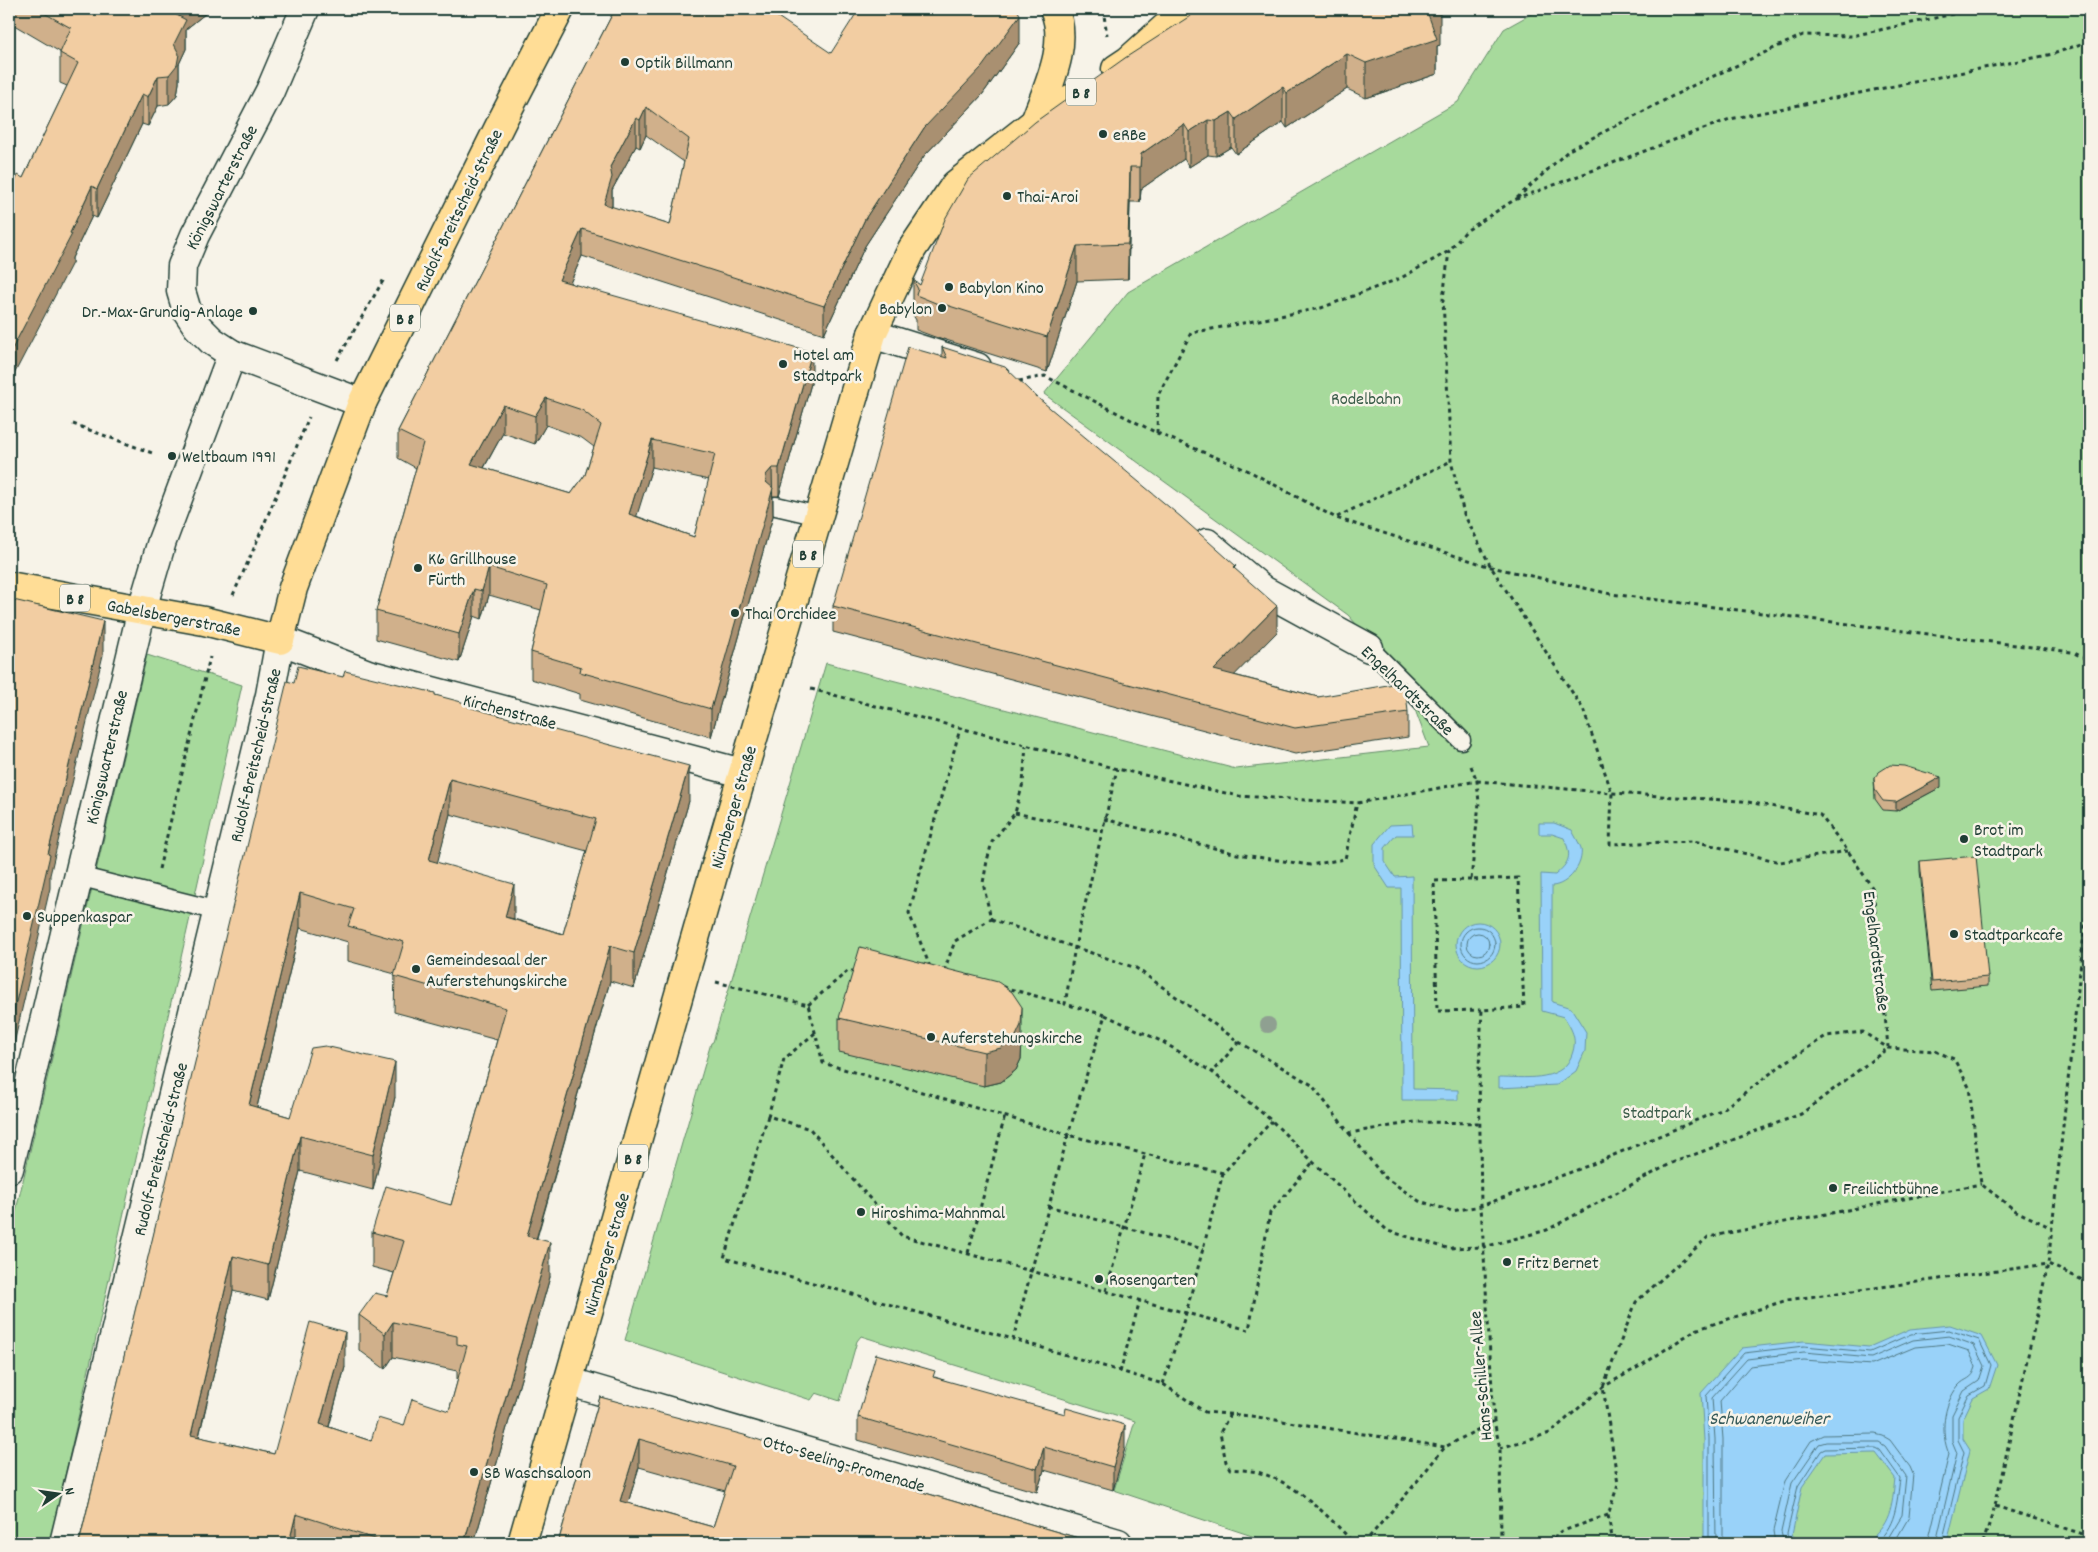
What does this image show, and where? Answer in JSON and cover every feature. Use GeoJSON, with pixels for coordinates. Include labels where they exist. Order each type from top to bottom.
{"type":"FeatureCollection","features":[{"type":"Feature","properties":{"kind":"main road","name":"Rudolf-Breitscheid-Straße"},"geometry":{"type":"LineString","coordinates":[[280,640],[293,588],[362,403],[503,119],[560,9]]}},
{"type":"Feature","properties":{"kind":"main road"},"geometry":{"type":"LineString","coordinates":[[1035,122],[1058,55],[1058,34],[1054,9]]}},
{"type":"Feature","properties":{"kind":"main road","name":"B 8"},"geometry":{"type":"LineString","coordinates":[[1035,122],[1128,61],[1186,9]]}},
{"type":"Feature","properties":{"kind":"main road","name":"Nürnberger Straße"},"geometry":{"type":"LineString","coordinates":[[522,1543],[570,1382],[742,773],[872,334],[912,249],[955,186],[1035,122]]}},
{"type":"Feature","properties":{"kind":"main road","name":"Gabelsbergerstraße"},"geometry":{"type":"LineString","coordinates":[[9,586],[218,624],[280,640]]}},
{"type":"Feature","properties":{"kind":"street","name":"Königswarterstraße"},"geometry":{"type":"LineString","coordinates":[[304,9],[270,90],[195,234],[182,266],[181,291],[187,311],[197,326],[212,342],[232,354],[362,403]]}},
{"type":"Feature","properties":{"kind":"street"},"geometry":{"type":"LineString","coordinates":[[872,334],[1019,381]]}},
{"type":"Feature","properties":{"kind":"street","name":"Königswarterstraße"},"geometry":{"type":"LineString","coordinates":[[9,1170],[142,609],[165,532],[232,354]]}},
{"type":"Feature","properties":{"kind":"street","name":"Engelhardtstraße"},"geometry":{"type":"LineString","coordinates":[[1187,527],[1263,590],[1368,648]]}},
{"type":"Feature","properties":{"kind":"street","name":"Kirchenstraße"},"geometry":{"type":"LineString","coordinates":[[280,640],[368,674],[742,773]]}},
{"type":"Feature","properties":{"kind":"street","name":"Rudolf-Breitscheid-Straße"},"geometry":{"type":"LineString","coordinates":[[64,1543],[270,695],[280,640]]}},
{"type":"Feature","properties":{"kind":"street","name":"Otto-Seeling-Promenade"},"geometry":{"type":"LineString","coordinates":[[570,1382],[1118,1543]]}},
{"type":"Feature","properties":{"kind":"lane"},"geometry":{"type":"LineString","coordinates":[[776,506],[819,516]]}},
{"type":"Feature","properties":{"kind":"lane","name":"Engelhardtstraße"},"geometry":{"type":"LineString","coordinates":[[1368,648],[1460,740]]}},
{"type":"Feature","properties":{"kind":"lane"},"geometry":{"type":"LineString","coordinates":[[78,876],[218,912]]}},
{"type":"Feature","properties":{"kind":"path"},"geometry":{"type":"LineString","coordinates":[[1103,9],[1103,19]]}},
{"type":"Feature","properties":{"kind":"path"},"geometry":{"type":"LineString","coordinates":[[1157,433],[1158,395],[1191,332],[1321,308],[1401,278],[1448,251],[1466,231],[1514,200],[1569,150],[1694,85],[1803,35],[1852,36],[1971,12],[1976,9]]}},
{"type":"Feature","properties":{"kind":"path"},"geometry":{"type":"LineString","coordinates":[[1514,200],[1730,119],[2052,54],[2089,41]]}},
{"type":"Feature","properties":{"kind":"path"},"geometry":{"type":"LineString","coordinates":[[1448,251],[1443,299],[1451,461],[1464,514],[1491,567],[1583,709],[1612,793],[1610,844],[1694,840],[1780,862],[1848,851]]}},
{"type":"Feature","properties":{"kind":"path"},"geometry":{"type":"LineString","coordinates":[[1019,381],[1045,376],[1157,433],[1249,472],[1336,518],[1491,567],[1611,594],[2072,652],[2089,660]]}},
{"type":"Feature","properties":{"kind":"path"},"geometry":{"type":"LineString","coordinates":[[153,894],[218,624],[252,553],[312,408]]}},
{"type":"Feature","properties":{"kind":"path"},"geometry":{"type":"LineString","coordinates":[[73,424],[155,454]]}},
{"type":"Feature","properties":{"kind":"path"},"geometry":{"type":"LineString","coordinates":[[1336,518],[1451,461]]}},
{"type":"Feature","properties":{"kind":"path"},"geometry":{"type":"LineString","coordinates":[[811,688],[960,729],[1117,769],[1239,796],[1357,803],[1477,781],[1479,803],[1471,880]]}},
{"type":"Feature","properties":{"kind":"path"},"geometry":{"type":"LineString","coordinates":[[932,972],[909,913],[960,729]]}},
{"type":"Feature","properties":{"kind":"path","name":"Engelhardtstraße"},"geometry":{"type":"LineString","coordinates":[[1460,740],[1477,781],[1612,793],[1742,801],[1820,815],[1848,851],[1873,890],[1888,1048]]}},
{"type":"Feature","properties":{"kind":"path"},"geometry":{"type":"LineString","coordinates":[[991,919],[983,883],[987,861],[992,842],[1016,813],[1023,783],[1026,746]]}},
{"type":"Feature","properties":{"kind":"path"},"geometry":{"type":"LineString","coordinates":[[1064,1004],[1075,947],[1117,769]]}},
{"type":"Feature","properties":{"kind":"path"},"geometry":{"type":"LineString","coordinates":[[1104,819],[1237,854],[1310,865],[1345,858],[1357,803]]}},
{"type":"Feature","properties":{"kind":"path"},"geometry":{"type":"LineString","coordinates":[[1016,813],[1102,831]]}},
{"type":"Feature","properties":{"kind":"path"},"geometry":{"type":"LineString","coordinates":[[1518,878],[1524,1007],[1482,1010],[1437,1011],[1434,881],[1518,878]]}},
{"type":"Feature","properties":{"kind":"path"},"geometry":{"type":"LineString","coordinates":[[1983,1543],[1995,1506],[2048,1264],[2089,888]]}},
{"type":"Feature","properties":{"kind":"path"},"geometry":{"type":"LineString","coordinates":[[944,972],[955,941],[991,919],[1136,968],[1239,1042],[1312,1085],[1383,1176],[1419,1201],[1452,1211],[1481,1206],[1590,1165],[1723,1109],[1826,1036],[1863,1032],[1888,1048],[1935,1051],[1954,1059],[1969,1087],[1981,1184],[2016,1211],[2052,1228]]}},
{"type":"Feature","properties":{"kind":"path"},"geometry":{"type":"LineString","coordinates":[[808,1006],[849,970],[858,972]]}},
{"type":"Feature","properties":{"kind":"path"},"geometry":{"type":"LineString","coordinates":[[685,974],[808,1006]]}},
{"type":"Feature","properties":{"kind":"path"},"geometry":{"type":"LineString","coordinates":[[998,985],[1104,1015],[1163,1042],[1212,1072],[1272,1121],[1312,1162],[1388,1231],[1448,1248],[1484,1247],[1546,1230],[1672,1163],[1801,1114],[1888,1048]]}},
{"type":"Feature","properties":{"kind":"path"},"geometry":{"type":"LineString","coordinates":[[808,1006],[823,1063],[1068,1135],[1223,1173]]}},
{"type":"Feature","properties":{"kind":"path","name":"Hans-Schiller-Allee"},"geometry":{"type":"LineString","coordinates":[[1482,1010],[1480,1067],[1481,1206],[1494,1421],[1500,1448],[1501,1543]]}},
{"type":"Feature","properties":{"kind":"path"},"geometry":{"type":"LineString","coordinates":[[1013,1339],[1048,1206],[1104,1015]]}},
{"type":"Feature","properties":{"kind":"path"},"geometry":{"type":"LineString","coordinates":[[815,1033],[784,1059],[724,1258],[1013,1339],[1163,1384],[1205,1412],[1251,1416],[1445,1447]]}},
{"type":"Feature","properties":{"kind":"path"},"geometry":{"type":"LineString","coordinates":[[1212,1072],[1239,1042]]}},
{"type":"Feature","properties":{"kind":"path"},"geometry":{"type":"LineString","coordinates":[[768,1116],[810,1129],[902,1236],[1249,1330],[1270,1213],[1312,1162]]}},
{"type":"Feature","properties":{"kind":"path"},"geometry":{"type":"LineString","coordinates":[[968,1253],[1005,1116]]}},
{"type":"Feature","properties":{"kind":"path"},"geometry":{"type":"LineString","coordinates":[[1163,1384],[1186,1313],[1223,1173],[1272,1121]]}},
{"type":"Feature","properties":{"kind":"path"},"geometry":{"type":"LineString","coordinates":[[1349,1134],[1415,1122],[1481,1124]]}},
{"type":"Feature","properties":{"kind":"path"},"geometry":{"type":"LineString","coordinates":[[1106,1291],[1145,1154]]}},
{"type":"Feature","properties":{"kind":"path"},"geometry":{"type":"LineString","coordinates":[[1613,1543],[1608,1515],[1618,1484],[1603,1387],[1636,1302],[1708,1238],[1981,1184]]}},
{"type":"Feature","properties":{"kind":"path"},"geometry":{"type":"LineString","coordinates":[[1048,1206],[1203,1249]]}},
{"type":"Feature","properties":{"kind":"path"},"geometry":{"type":"LineString","coordinates":[[1500,1448],[1550,1432],[1603,1387],[1642,1365],[1695,1330],[1787,1300],[2048,1264],[2089,1283]]}},
{"type":"Feature","properties":{"kind":"path"},"geometry":{"type":"LineString","coordinates":[[1120,1372],[1140,1300]]}},
{"type":"Feature","properties":{"kind":"path"},"geometry":{"type":"LineString","coordinates":[[1230,1414],[1220,1433],[1226,1462],[1230,1469],[1257,1472],[1291,1487],[1320,1508],[1354,1543]]}},
{"type":"Feature","properties":{"kind":"path"},"geometry":{"type":"LineString","coordinates":[[1364,1543],[1445,1447],[1494,1421]]}},
{"type":"Feature","properties":{"kind":"path"},"geometry":{"type":"LineString","coordinates":[[1995,1506],[2089,1536]]}},
{"type":"Feature","properties":{"kind":"path"},"geometry":{"type":"LineString","coordinates":[[1547,1543],[1560,1532],[1608,1515]]}},
{"type":"Feature","properties":{"kind":"green space","name":"Stadtpark"},"geometry":{"type":"Polygon","coordinates":[[[1540,9],[1599,9],[1607,14],[1616,9],[2089,9],[2089,1543],[1273,1543],[1114,1490],[1135,1421],[861,1336],[857,1341],[840,1401],[816,1393],[811,1400],[625,1340],[711,1043],[713,1042],[826,663],[1236,769],[1429,747],[1402,675],[1348,615],[1044,394],[1128,292],[1458,102],[1504,29],[1540,9]]]}},
{"type":"Feature","properties":{"kind":"green space"},"geometry":{"type":"Polygon","coordinates":[[[147,655],[242,685],[50,1543],[9,1543],[9,1240],[147,655]]]}},
{"type":"Feature","properties":{"kind":"water"},"geometry":{"type":"Polygon","coordinates":[[[1539,823],[1554,823],[1572,830],[1581,848],[1580,861],[1574,873],[1564,882],[1552,886],[1552,1002],[1571,1008],[1586,1032],[1585,1051],[1576,1071],[1557,1085],[1499,1088],[1499,1077],[1540,1077],[1558,1071],[1566,1065],[1571,1057],[1574,1046],[1574,1036],[1564,1017],[1542,1011],[1541,874],[1555,875],[1567,862],[1569,854],[1564,838],[1552,834],[1539,834],[1539,823]]]}},
{"type":"Feature","properties":{"kind":"water"},"geometry":{"type":"Polygon","coordinates":[[[1412,824],[1413,835],[1396,835],[1385,848],[1385,862],[1395,877],[1412,876],[1413,1089],[1458,1090],[1458,1100],[1402,1100],[1401,888],[1389,888],[1374,865],[1374,844],[1390,825],[1412,824]]]}},
{"type":"Feature","properties":{"kind":"water"},"geometry":{"type":"Polygon","coordinates":[[[1474,922],[1482,922],[1494,928],[1500,944],[1494,960],[1482,966],[1474,966],[1462,960],[1456,948],[1456,940],[1462,928],[1474,922]]]}},
{"type":"Feature","properties":{"kind":"water","name":"Schwanenweiher"},"geometry":{"type":"Polygon","coordinates":[[[1950,1325],[1982,1336],[1997,1365],[1989,1389],[1973,1398],[1963,1419],[1963,1439],[1970,1450],[1947,1543],[1865,1543],[1880,1530],[1889,1515],[1894,1488],[1895,1478],[1876,1453],[1825,1454],[1802,1487],[1792,1535],[1802,1543],[1704,1543],[1704,1440],[1701,1393],[1742,1348],[1804,1341],[1869,1347],[1910,1329],[1950,1325]]]}},
{"type":"Feature","properties":{"kind":"building"},"geometry":{"type":"Polygon","coordinates":[[[37,9],[175,9],[171,12],[186,20],[174,44],[179,54],[177,65],[169,75],[158,76],[148,97],[142,94],[97,189],[92,186],[70,233],[72,234],[9,355],[9,195],[18,175],[23,178],[78,63],[60,53],[71,28],[37,9]]]}},
{"type":"Feature","properties":{"kind":"building"},"geometry":{"type":"Polygon","coordinates":[[[615,9],[766,9],[831,53],[859,9],[1017,9],[1020,15],[982,67],[924,128],[865,219],[824,306],[582,229],[559,280],[812,352],[779,468],[772,468],[766,475],[766,482],[773,488],[711,709],[580,672],[581,667],[531,652],[547,585],[489,567],[482,591],[474,589],[459,634],[376,611],[423,443],[398,431],[615,9]],[[646,107],[640,120],[636,118],[610,167],[612,177],[604,204],[670,225],[689,139],[646,107]],[[546,398],[535,416],[503,405],[471,464],[571,494],[585,475],[601,425],[582,410],[546,398]],[[652,440],[629,514],[694,537],[715,454],[652,440]]]}},
{"type":"Feature","properties":{"kind":"building"},"geometry":{"type":"Polygon","coordinates":[[[1201,9],[1440,10],[1428,14],[1437,39],[1366,63],[1347,54],[1287,93],[1283,87],[1236,119],[1231,112],[1216,121],[1208,120],[1189,132],[1184,124],[1141,154],[1140,167],[1130,167],[1128,244],[1077,246],[1047,337],[940,303],[943,306],[916,295],[918,289],[913,280],[920,285],[945,219],[968,179],[1035,122],[1125,58],[1201,9]]]}},
{"type":"Feature","properties":{"kind":"building"},"geometry":{"type":"Polygon","coordinates":[[[908,347],[947,358],[942,347],[1005,367],[1032,393],[1181,517],[1277,606],[1214,670],[1318,697],[1405,682],[1408,712],[1295,728],[833,606],[908,347]]]}},
{"type":"Feature","properties":{"kind":"building"},"geometry":{"type":"Polygon","coordinates":[[[9,599],[103,621],[48,854],[50,855],[9,1032],[9,599]]]}},
{"type":"Feature","properties":{"kind":"building"},"geometry":{"type":"Polygon","coordinates":[[[298,666],[343,677],[345,671],[435,693],[435,695],[469,704],[468,707],[689,766],[634,953],[610,946],[527,1236],[550,1242],[464,1543],[388,1543],[296,1514],[289,1543],[79,1543],[287,681],[294,683],[298,666]],[[450,779],[429,860],[514,884],[505,917],[563,934],[596,819],[450,779]],[[300,893],[249,1105],[290,1117],[311,1048],[325,1046],[395,1062],[373,1155],[300,1136],[268,1265],[233,1256],[191,1435],[274,1454],[310,1322],[345,1332],[320,1424],[371,1441],[378,1418],[404,1426],[412,1399],[449,1411],[467,1346],[457,1344],[457,1336],[393,1322],[385,1334],[359,1315],[375,1293],[387,1296],[404,1241],[372,1232],[386,1186],[451,1205],[506,1008],[394,976],[404,942],[348,926],[354,909],[300,893]]]}},
{"type":"Feature","properties":{"kind":"building"},"geometry":{"type":"Polygon","coordinates":[[[1890,765],[1904,766],[1941,777],[1896,802],[1883,801],[1875,790],[1874,778],[1879,772],[1890,765]]]}},
{"type":"Feature","properties":{"kind":"building","name":"Stadtparkcafe"},"geometry":{"type":"Polygon","coordinates":[[[1976,856],[1988,977],[1932,982],[1920,861],[1976,856]]]}},
{"type":"Feature","properties":{"kind":"building"},"geometry":{"type":"Polygon","coordinates":[[[860,947],[998,982],[1012,992],[1022,1007],[1021,1025],[1016,1036],[1001,1048],[984,1052],[839,1018],[860,947]]]}},
{"type":"Feature","properties":{"kind":"building"},"geometry":{"type":"Polygon","coordinates":[[[876,1354],[935,1371],[933,1377],[1065,1414],[1066,1408],[1125,1425],[1113,1467],[1044,1447],[1037,1469],[858,1417],[876,1354]]]}},
{"type":"Feature","properties":{"kind":"building"},"geometry":{"type":"Polygon","coordinates":[[[600,1397],[744,1435],[861,1474],[1095,1543],[558,1543],[600,1397]],[[639,1439],[620,1501],[713,1527],[733,1466],[639,1439]]]}},
{"type":"Feature","properties":{"kind":"place","name":"Optik Billmann"},"geometry":{"type":"Point","coordinates":[625,62]}},
{"type":"Feature","properties":{"kind":"place","name":"eRBe"},"geometry":{"type":"Point","coordinates":[1103,134]}},
{"type":"Feature","properties":{"kind":"place","name":"Thai-Aroi"},"geometry":{"type":"Point","coordinates":[1007,196]}},
{"type":"Feature","properties":{"kind":"place","name":"Babylon Kino"},"geometry":{"type":"Point","coordinates":[949,287]}},
{"type":"Feature","properties":{"kind":"place","name":"Babylon"},"geometry":{"type":"Point","coordinates":[942,308]}},
{"type":"Feature","properties":{"kind":"place","name":"Dr.-Max-Grundig-Anlage"},"geometry":{"type":"Point","coordinates":[253,311]}},
{"type":"Feature","properties":{"kind":"place","name":"Hotel am Stadtpark"},"geometry":{"type":"Point","coordinates":[783,364]}},
{"type":"Feature","properties":{"kind":"place","name":"Weltbaum 1991"},"geometry":{"type":"Point","coordinates":[172,456]}},
{"type":"Feature","properties":{"kind":"place","name":"K6 Grillhouse Fürth"},"geometry":{"type":"Point","coordinates":[418,568]}},
{"type":"Feature","properties":{"kind":"place","name":"Thai Orchidee"},"geometry":{"type":"Point","coordinates":[735,613]}},
{"type":"Feature","properties":{"kind":"place","name":"Brot im Stadtpark"},"geometry":{"type":"Point","coordinates":[1964,839]}},
{"type":"Feature","properties":{"kind":"place","name":"Suppenkaspar"},"geometry":{"type":"Point","coordinates":[27,916]}},
{"type":"Feature","properties":{"kind":"place","name":"Stadtparkcafe"},"geometry":{"type":"Point","coordinates":[1954,934]}},
{"type":"Feature","properties":{"kind":"place","name":"Gemeindesaal der Auferstehungskirche"},"geometry":{"type":"Point","coordinates":[416,969]}},
{"type":"Feature","properties":{"kind":"place","name":"Auferstehungskirche"},"geometry":{"type":"Point","coordinates":[931,1037]}},
{"type":"Feature","properties":{"kind":"place","name":"Freilichtbühne"},"geometry":{"type":"Point","coordinates":[1833,1188]}},
{"type":"Feature","properties":{"kind":"place","name":"Hiroshima-Mahnmal"},"geometry":{"type":"Point","coordinates":[861,1212]}},
{"type":"Feature","properties":{"kind":"place","name":"Fritz Bernet"},"geometry":{"type":"Point","coordinates":[1507,1262]}},
{"type":"Feature","properties":{"kind":"place","name":"Rosengarten"},"geometry":{"type":"Point","coordinates":[1099,1279]}},
{"type":"Feature","properties":{"kind":"place","name":"SB Waschsaloon"},"geometry":{"type":"Point","coordinates":[474,1472]}},
{"type":"Feature","properties":{"kind":"park label","name":"Rodelbahn"},"geometry":{"type":"Point","coordinates":[1366,398]}}]}
